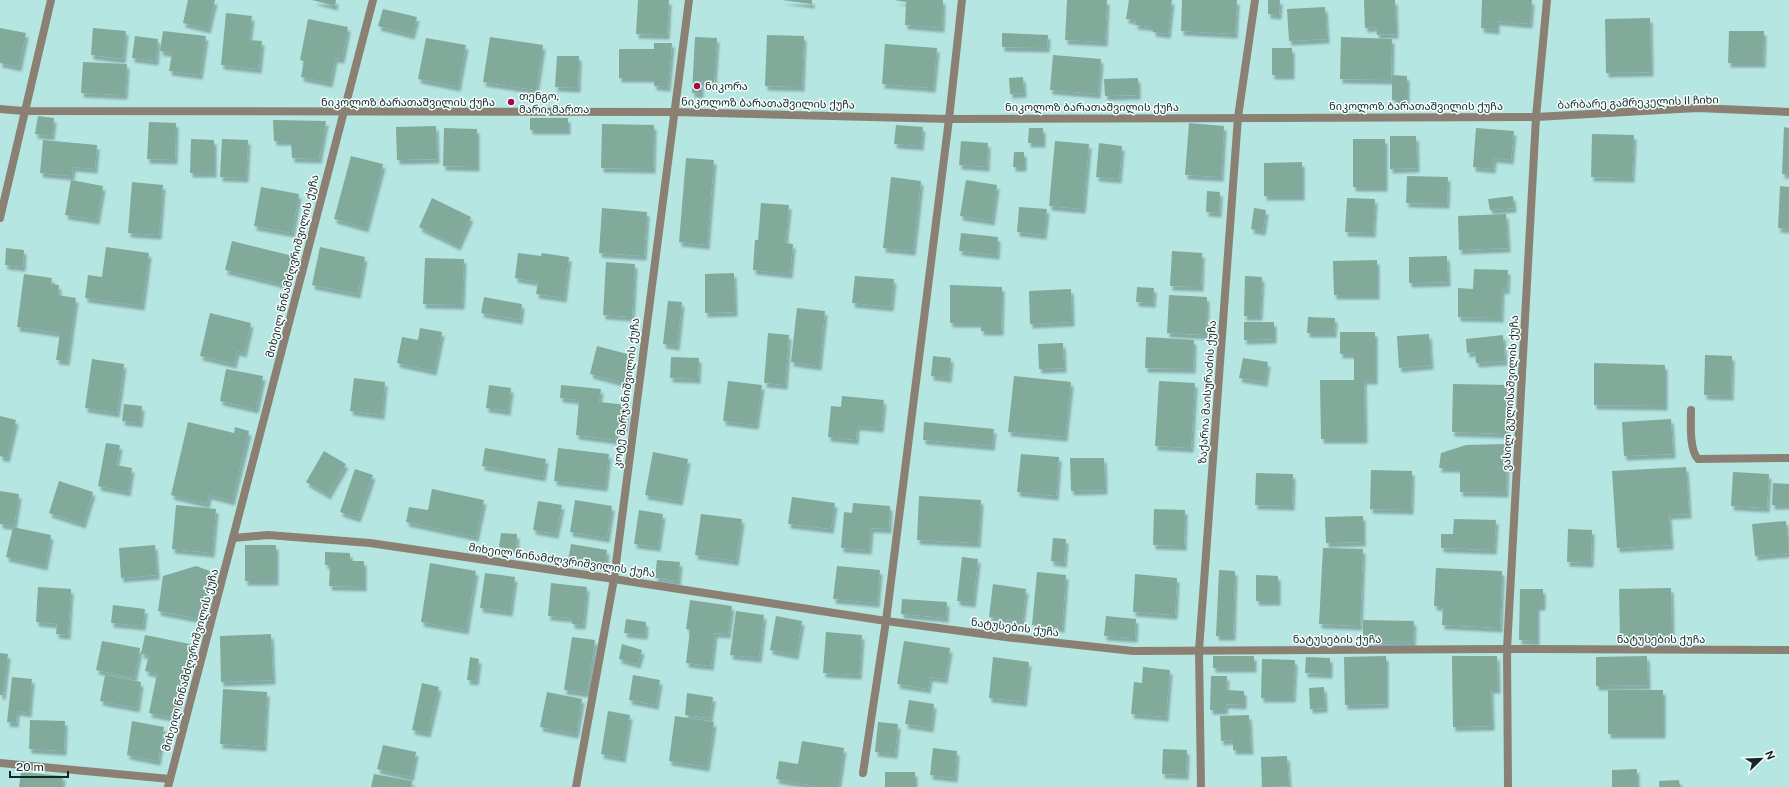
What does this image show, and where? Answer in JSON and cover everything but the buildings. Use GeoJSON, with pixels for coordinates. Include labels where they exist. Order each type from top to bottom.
{"type":"FeatureCollection","features":[{"type":"Feature","properties":{"kind":"street"},"geometry":{"type":"LineString","coordinates":[[0,218],[51,0]]}},
{"type":"Feature","properties":{"kind":"street","name":"მიხეილ წინამძღვრიშვილის ქუჩა"},"geometry":{"type":"LineString","coordinates":[[169,783],[342,113],[373,0]]}},
{"type":"Feature","properties":{"kind":"street","name":"კოტე მარჯანიშვილის ქუჩა"},"geometry":{"type":"LineString","coordinates":[[576,787],[614,579],[673,112],[689,0]]}},
{"type":"Feature","properties":{"kind":"street"},"geometry":{"type":"LineString","coordinates":[[863,773],[886,621],[949,119],[962,0]]}},
{"type":"Feature","properties":{"kind":"street","name":"ზაქარია მაისურაძის ქუჩა"},"geometry":{"type":"LineString","coordinates":[[1201,787],[1199,650],[1238,117],[1255,0]]}},
{"type":"Feature","properties":{"kind":"street","name":"ვასილ გულისაშვილის ქუჩა"},"geometry":{"type":"LineString","coordinates":[[1508,787],[1507,649],[1536,117],[1547,0]]}},
{"type":"Feature","properties":{"kind":"street","name":"ბარბარე გამრეკელის II ჩიხი"},"geometry":{"type":"LineString","coordinates":[[1536,117],[1697,108],[1789,112]]}},
{"type":"Feature","properties":{"kind":"street","name":"ნიკოლოზ ბარათაშვილის ქუჩა"},"geometry":{"type":"LineString","coordinates":[[0,109],[24,111],[342,113],[673,112],[949,119],[1536,117]]}},
{"type":"Feature","properties":{"kind":"street"},"geometry":{"type":"LineString","coordinates":[[1691,410],[1692,447],[1694,456],[1698,459],[1789,458]]}},
{"type":"Feature","properties":{"kind":"street","name":"მიხეილ წინამძღვრიშვილის ქუჩა"},"geometry":{"type":"LineString","coordinates":[[233,538],[268,535],[370,543],[886,621]]}},
{"type":"Feature","properties":{"kind":"street","name":"ნატუსების ქუჩა"},"geometry":{"type":"LineString","coordinates":[[886,621],[1013,638],[1133,651],[1507,649],[1789,650]]}},
{"type":"Feature","properties":{"kind":"street"},"geometry":{"type":"LineString","coordinates":[[0,763],[169,783]]}},
{"type":"Feature","properties":{"kind":"place","name":"ნიკორა"},"geometry":{"type":"Point","coordinates":[697,86]}},
{"type":"Feature","properties":{"kind":"place","name":"თენგო, მარი, მართა"},"geometry":{"type":"Point","coordinates":[511,102]}}]}
